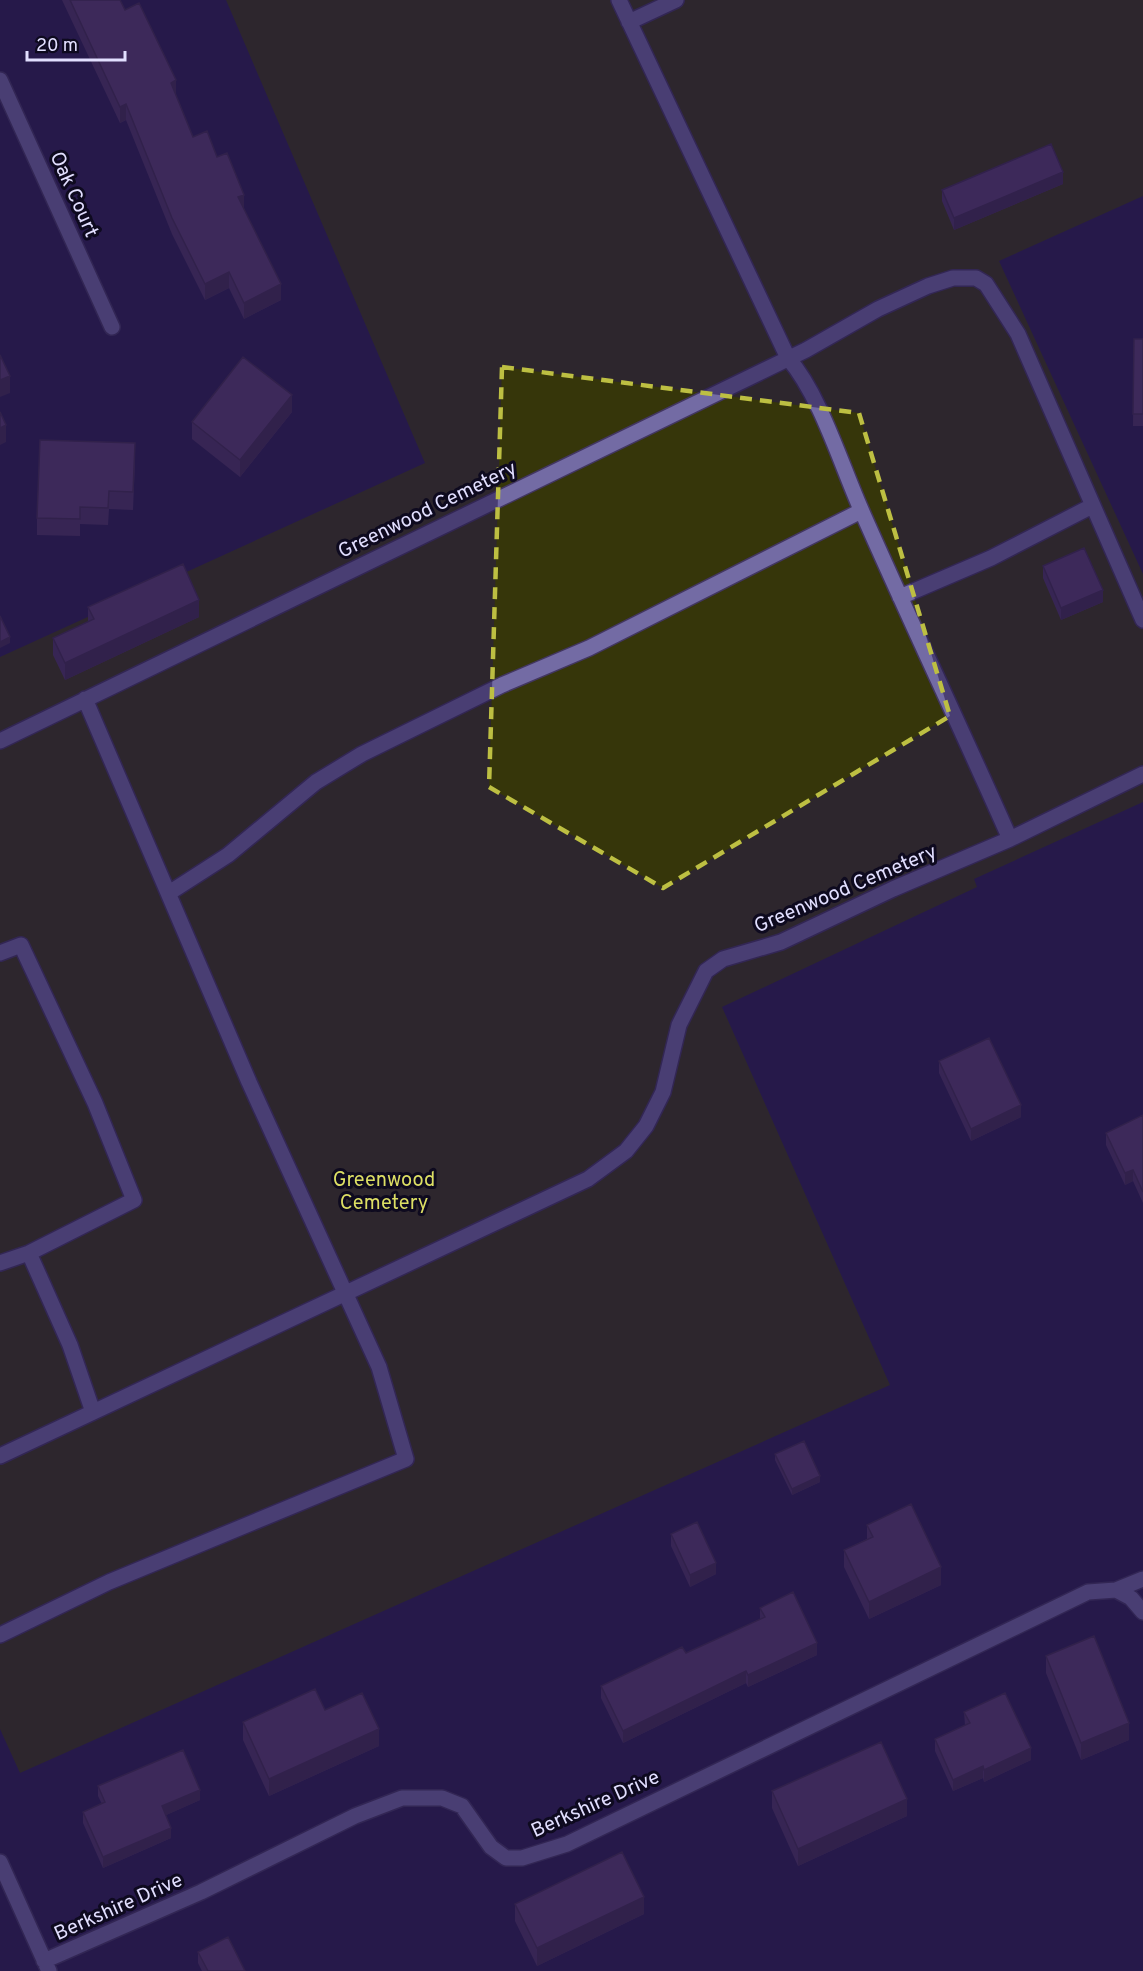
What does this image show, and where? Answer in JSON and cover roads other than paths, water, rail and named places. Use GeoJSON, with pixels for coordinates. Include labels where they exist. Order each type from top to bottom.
{"type":"FeatureCollection","features":[{"type":"Feature","properties":{"kind":"street"},"geometry":{"type":"LineString","coordinates":[[619,0],[788,358],[797,368],[817,409],[1010,839]]}},
{"type":"Feature","properties":{"kind":"street"},"geometry":{"type":"LineString","coordinates":[[629,22],[676,0]]}},
{"type":"Feature","properties":{"kind":"street","name":"Oak Court"},"geometry":{"type":"LineString","coordinates":[[0,80],[112,327]]}},
{"type":"Feature","properties":{"kind":"street","name":"Greenwood Cemetery"},"geometry":{"type":"LineString","coordinates":[[0,741],[788,358],[906,294],[953,278],[975,278],[986,284],[1018,334],[1143,620]]}},
{"type":"Feature","properties":{"kind":"street"},"geometry":{"type":"LineString","coordinates":[[900,597],[991,558],[1092,506]]}},
{"type":"Feature","properties":{"kind":"street"},"geometry":{"type":"LineString","coordinates":[[169,893],[228,855],[316,782],[362,754],[502,685],[589,648],[861,511]]}},
{"type":"Feature","properties":{"kind":"street"},"geometry":{"type":"LineString","coordinates":[[0,1635],[109,1582],[406,1459],[378,1367],[347,1294],[249,1082],[85,699]]}},
{"type":"Feature","properties":{"kind":"street","name":"Greenwood Cemetery"},"geometry":{"type":"LineString","coordinates":[[0,1456],[588,1179],[626,1151],[646,1126],[663,1092],[684,1016],[706,971],[723,959],[781,942],[893,889],[1010,839],[1143,774]]}},
{"type":"Feature","properties":{"kind":"street"},"geometry":{"type":"LineString","coordinates":[[0,952],[21,945],[95,1103],[134,1200],[29,1253],[0,1263]]}},
{"type":"Feature","properties":{"kind":"street"},"geometry":{"type":"LineString","coordinates":[[29,1253],[70,1345],[93,1412]]}},
{"type":"Feature","properties":{"kind":"street","name":"Berkshire Drive"},"geometry":{"type":"LineString","coordinates":[[47,1966],[356,1816],[402,1798],[442,1798],[462,1806],[491,1847],[506,1858],[522,1858],[567,1844],[1088,1592],[1116,1590],[1143,1579]]}},
{"type":"Feature","properties":{"kind":"street"},"geometry":{"type":"LineString","coordinates":[[1116,1590],[1131,1598],[1143,1612]]}},
{"type":"Feature","properties":{"kind":"street"},"geometry":{"type":"LineString","coordinates":[[0,1862],[47,1966]]}}]}
